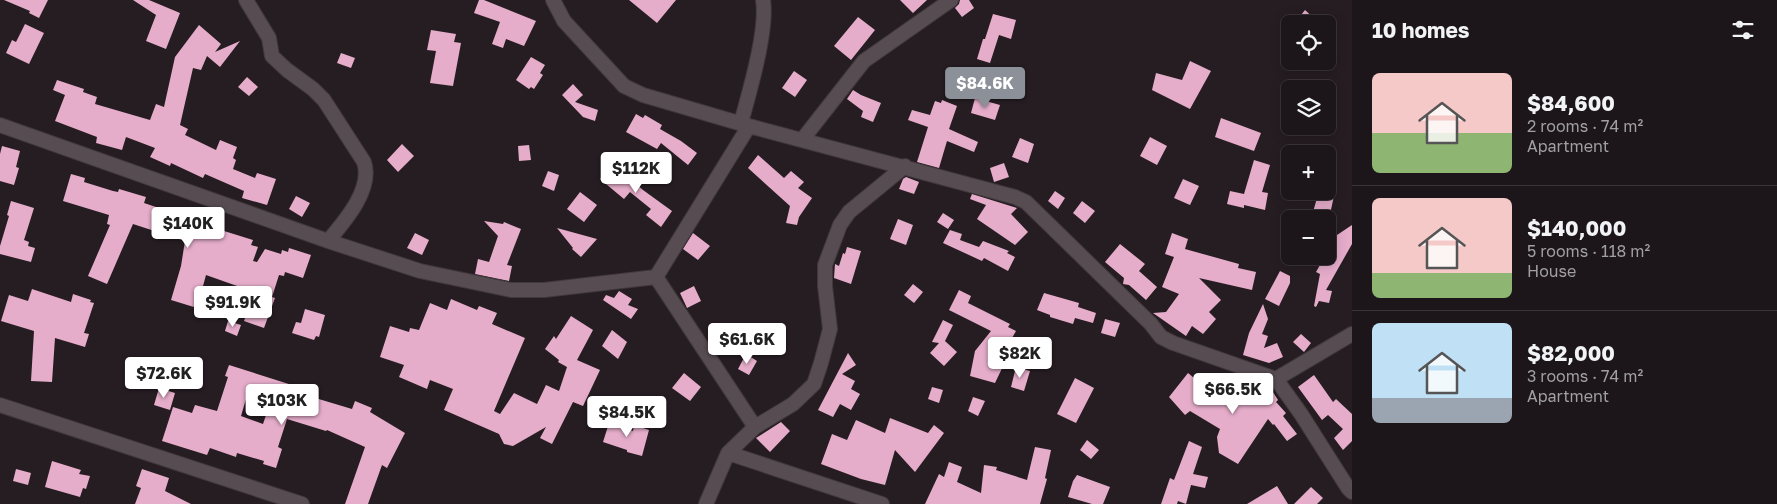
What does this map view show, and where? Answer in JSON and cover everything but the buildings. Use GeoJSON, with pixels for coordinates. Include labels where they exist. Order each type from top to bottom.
{"type":"FeatureCollection","features":[{"type":"Feature","properties":{"kind":"street"},"geometry":{"type":"LineString","coordinates":[[246,0],[269,38],[272,56],[324,100],[364,162],[367,172],[363,189],[355,204],[328,241]]}},
{"type":"Feature","properties":{"kind":"street"},"geometry":{"type":"LineString","coordinates":[[552,0],[564,20],[624,86],[643,95],[745,125],[905,166],[1015,197],[1026,202],[1151,324],[1161,337],[1173,343],[1276,379],[1352,492]]}},
{"type":"Feature","properties":{"kind":"street"},"geometry":{"type":"LineString","coordinates":[[656,278],[745,125],[762,27],[763,0]]}},
{"type":"Feature","properties":{"kind":"street"},"geometry":{"type":"LineString","coordinates":[[802,140],[864,62],[951,0]]}},
{"type":"Feature","properties":{"kind":"street"},"geometry":{"type":"LineString","coordinates":[[0,125],[328,241],[420,271],[510,290],[544,290],[656,278]]}},
{"type":"Feature","properties":{"kind":"street"},"geometry":{"type":"LineString","coordinates":[[706,504],[728,453],[755,427],[793,404],[814,384],[830,329],[825,286],[825,264],[840,225],[849,212],[905,166]]}},
{"type":"Feature","properties":{"kind":"street"},"geometry":{"type":"LineString","coordinates":[[656,278],[755,427]]}},
{"type":"Feature","properties":{"kind":"street"},"geometry":{"type":"LineString","coordinates":[[1276,379],[1352,334]]}},
{"type":"Feature","properties":{"kind":"street"},"geometry":{"type":"LineString","coordinates":[[0,405],[302,504]]}},
{"type":"Feature","properties":{"kind":"street"},"geometry":{"type":"LineString","coordinates":[[728,453],[882,504]]}}]}
